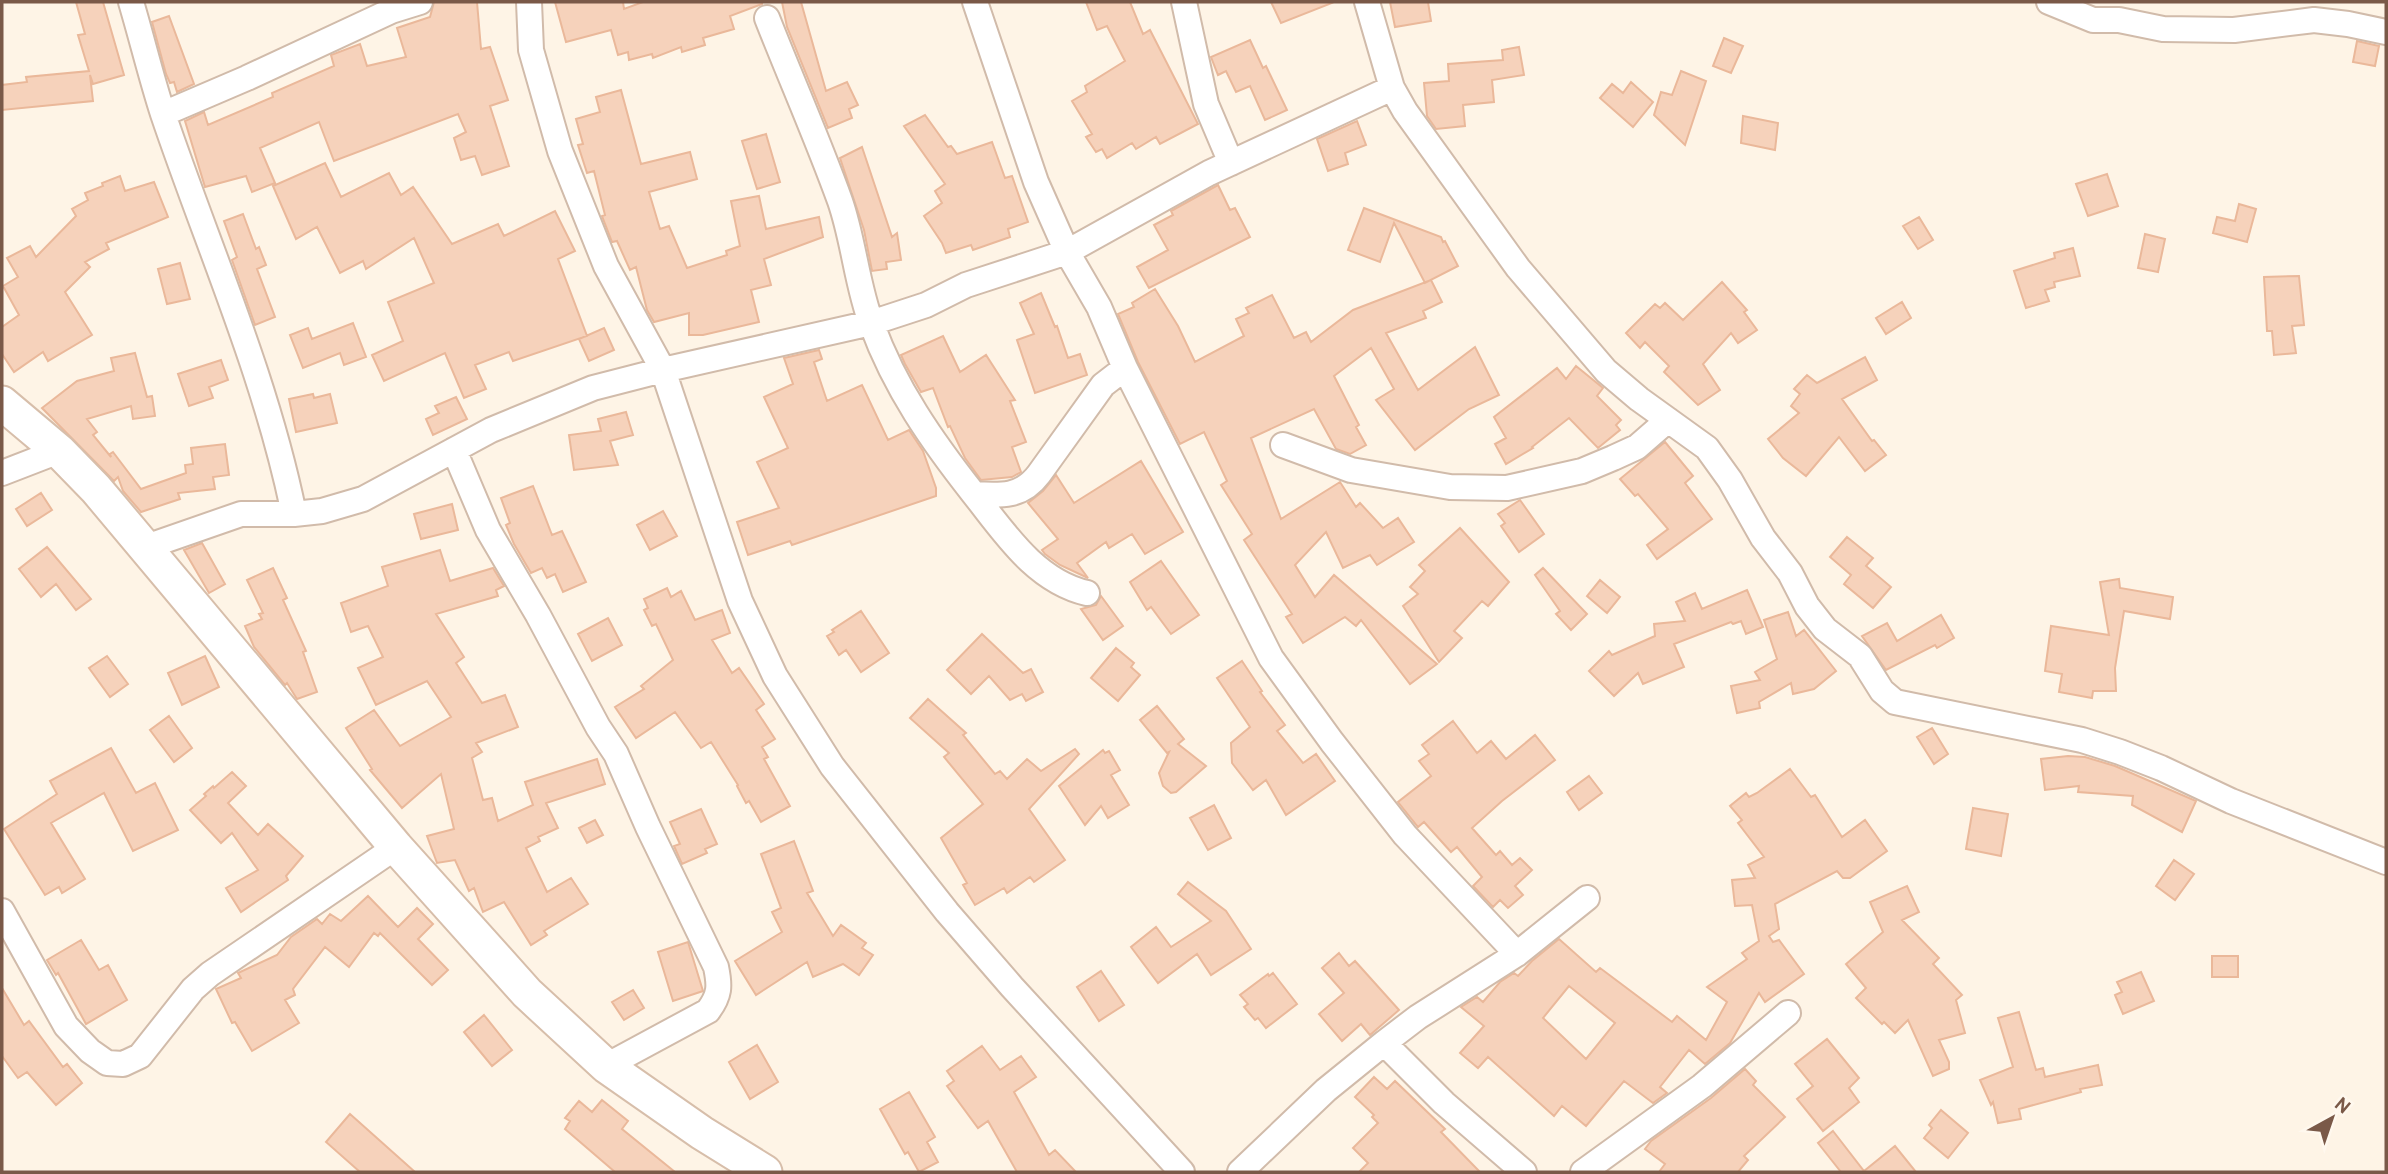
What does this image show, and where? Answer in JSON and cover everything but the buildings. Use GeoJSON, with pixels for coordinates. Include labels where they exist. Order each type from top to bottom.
{"type":"FeatureCollection","features":[{"type":"Feature","properties":{"kind":"street"},"geometry":{"type":"LineString","coordinates":[[131,2],[163,114],[247,345],[284,467],[294,514]]}},
{"type":"Feature","properties":{"kind":"street"},"geometry":{"type":"LineString","coordinates":[[163,114],[391,11],[420,2]]}},
{"type":"Feature","properties":{"kind":"street"},"geometry":{"type":"LineString","coordinates":[[529,2],[531,50],[560,151],[606,267],[663,370],[740,601],[775,676],[832,766],[947,912],[1182,1172]]}},
{"type":"Feature","properties":{"kind":"street"},"geometry":{"type":"LineString","coordinates":[[975,2],[1036,182],[1067,252],[1099,307],[1125,368],[1271,658],[1405,835],[1517,954]]}},
{"type":"Feature","properties":{"kind":"street"},"geometry":{"type":"LineString","coordinates":[[1184,2],[1206,104],[1231,163]]}},
{"type":"Feature","properties":{"kind":"street"},"geometry":{"type":"LineString","coordinates":[[1367,2],[1392,88],[1405,111],[1518,268],[1606,371],[1639,399],[1707,448],[1730,480],[1763,538],[1790,573],[1807,606],[1825,629],[1860,656],[1882,691],[1895,702],[2082,740],[2120,752],[2231,801],[2386,862]]}},
{"type":"Feature","properties":{"kind":"street"},"geometry":{"type":"LineString","coordinates":[[2049,2],[2093,20],[2119,20],[2163,29],[2234,30],[2314,20],[2386,32]]}},
{"type":"Feature","properties":{"kind":"street"},"geometry":{"type":"LineString","coordinates":[[767,18],[840,203],[871,323],[907,401],[940,452],[993,520],[1047,575],[1062,585],[1087,593]]}},
{"type":"Feature","properties":{"kind":"street"},"geometry":{"type":"LineString","coordinates":[[146,547],[241,514],[321,511],[363,499],[491,430],[593,388],[871,323],[926,304],[965,285],[1067,252],[1209,173],[1392,88]]}},
{"type":"Feature","properties":{"kind":"street"},"geometry":{"type":"LineString","coordinates":[[974,494],[999,497],[1028,486],[1040,474],[1103,385],[1125,368]]}},
{"type":"Feature","properties":{"kind":"street"},"geometry":{"type":"LineString","coordinates":[[2,403],[59,451],[96,489],[396,847],[527,993],[606,1066],[702,1133],[765,1172]]}},
{"type":"Feature","properties":{"kind":"street"},"geometry":{"type":"LineString","coordinates":[[1283,444],[1351,470],[1450,487],[1507,488],[1582,471],[1613,458],[1637,447],[1668,420]]}},
{"type":"Feature","properties":{"kind":"street"},"geometry":{"type":"LineString","coordinates":[[454,450],[488,530],[598,727],[616,754],[716,967],[720,986],[717,999],[708,1011],[606,1066]]}},
{"type":"Feature","properties":{"kind":"street"},"geometry":{"type":"LineString","coordinates":[[2,473],[59,451]]}},
{"type":"Feature","properties":{"kind":"street"},"geometry":{"type":"LineString","coordinates":[[2,911],[66,1026],[90,1051],[107,1063],[123,1063],[140,1056],[193,989],[210,974],[396,847]]}},
{"type":"Feature","properties":{"kind":"street"},"geometry":{"type":"LineString","coordinates":[[1240,1172],[1326,1090],[1384,1043],[1418,1017],[1517,954],[1587,898]]}},
{"type":"Feature","properties":{"kind":"street"},"geometry":{"type":"LineString","coordinates":[[1583,1172],[1702,1086],[1788,1013]]}},
{"type":"Feature","properties":{"kind":"street"},"geometry":{"type":"LineString","coordinates":[[1384,1043],[1444,1103],[1524,1172]]}}]}
